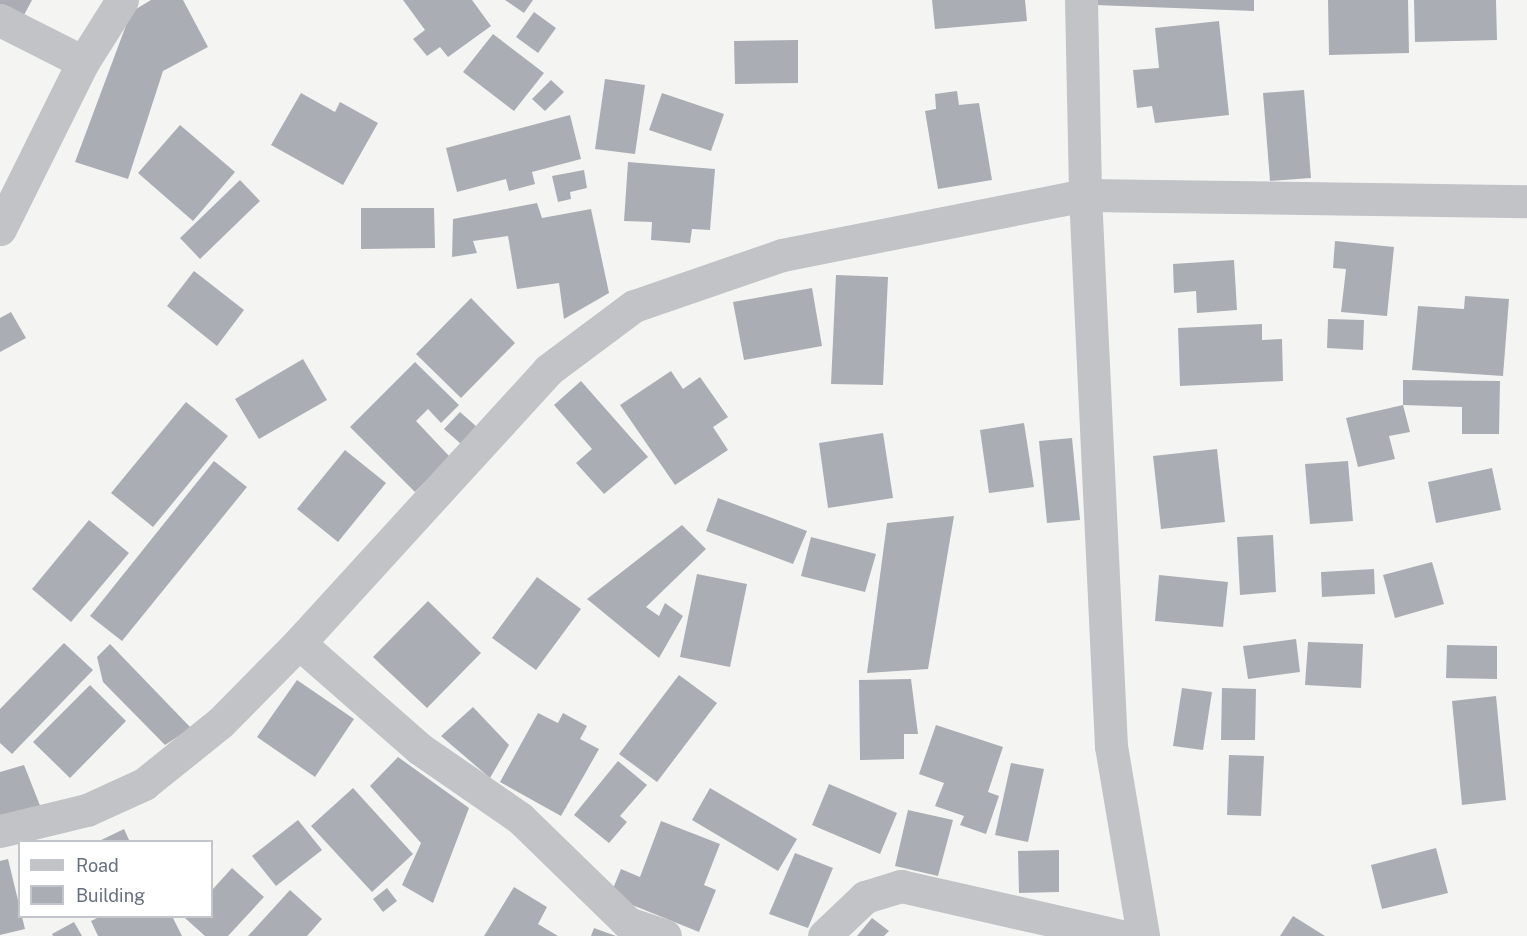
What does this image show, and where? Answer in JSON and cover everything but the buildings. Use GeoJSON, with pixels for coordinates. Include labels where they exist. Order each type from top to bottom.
{"type":"FeatureCollection","features":[{"type":"Feature","properties":{"kind":"street"},"geometry":{"type":"LineString","coordinates":[[0,229],[83,62],[122,0]]}},
{"type":"Feature","properties":{"kind":"street"},"geometry":{"type":"LineString","coordinates":[[1081,0],[1085,195],[1111,746],[1143,936]]}},
{"type":"Feature","properties":{"kind":"street"},"geometry":{"type":"LineString","coordinates":[[0,20],[83,62]]}},
{"type":"Feature","properties":{"kind":"street"},"geometry":{"type":"LineString","coordinates":[[0,831],[87,810],[144,784],[220,723],[299,643],[548,370],[634,306],[782,255],[1085,195],[1527,201]]}},
{"type":"Feature","properties":{"kind":"street"},"geometry":{"type":"LineString","coordinates":[[299,643],[420,749],[520,818],[628,923],[665,936]]}},
{"type":"Feature","properties":{"kind":"street"},"geometry":{"type":"LineString","coordinates":[[824,936],[865,897],[901,886],[1121,936]]}}]}
